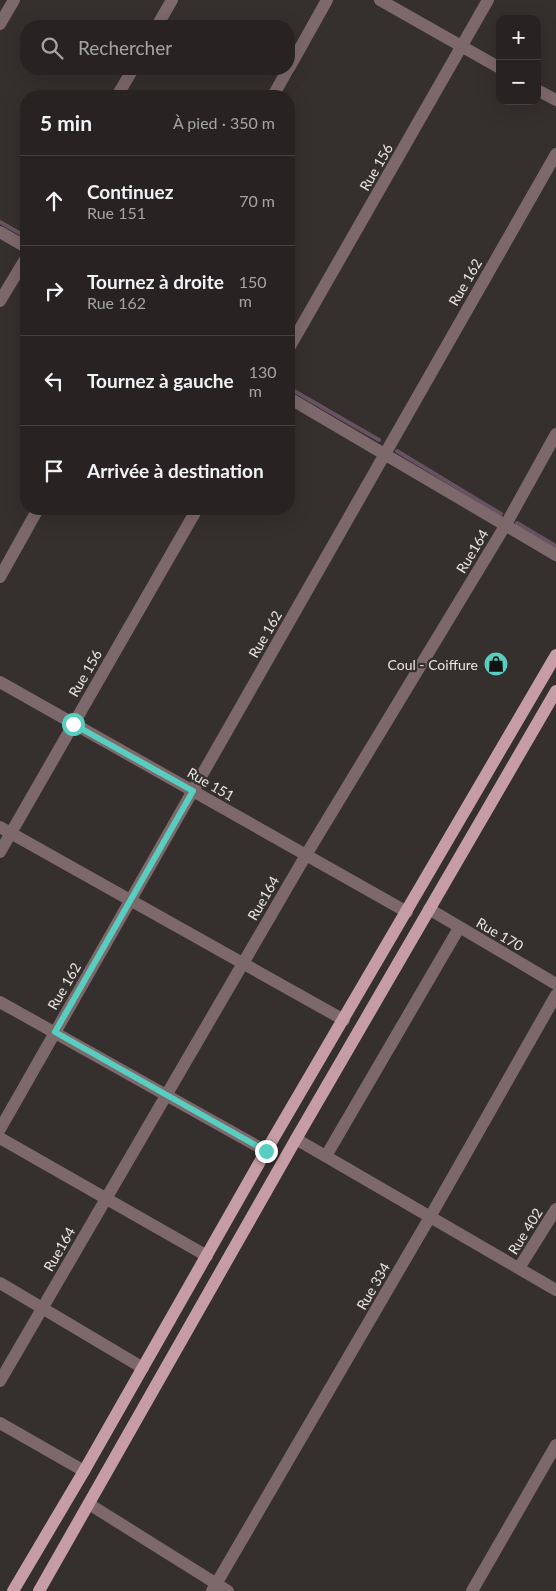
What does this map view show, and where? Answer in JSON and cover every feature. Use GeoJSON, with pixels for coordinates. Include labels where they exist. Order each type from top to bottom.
{"type":"FeatureCollection","features":[{"type":"Feature","properties":{"kind":"main road"},"geometry":{"type":"LineString","coordinates":[[14,1591],[266,1151],[556,656]]}},
{"type":"Feature","properties":{"kind":"main road"},"geometry":{"type":"LineString","coordinates":[[39,1591],[296,1139],[556,690]]}},
{"type":"Feature","properties":{"kind":"street"},"geometry":{"type":"LineString","coordinates":[[0,24],[14,0]]}},
{"type":"Feature","properties":{"kind":"street"},"geometry":{"type":"LineString","coordinates":[[160,20],[172,0]]}},
{"type":"Feature","properties":{"kind":"street"},"geometry":{"type":"LineString","coordinates":[[295,56],[327,0]]}},
{"type":"Feature","properties":{"kind":"street"},"geometry":{"type":"LineString","coordinates":[[380,0],[496,66]]}},
{"type":"Feature","properties":{"kind":"street","name":"Rue 156"},"geometry":{"type":"LineString","coordinates":[[295,338],[488,0]]}},
{"type":"Feature","properties":{"kind":"street"},"geometry":{"type":"LineString","coordinates":[[121,90],[130,75]]}},
{"type":"Feature","properties":{"kind":"street"},"geometry":{"type":"LineString","coordinates":[[276,90],[284,75]]}},
{"type":"Feature","properties":{"kind":"street"},"geometry":{"type":"LineString","coordinates":[[541,92],[556,100]]}},
{"type":"Feature","properties":{"kind":"street","name":"Rue 162"},"geometry":{"type":"LineString","coordinates":[[0,1129],[556,154]]}},
{"type":"Feature","properties":{"kind":"street"},"geometry":{"type":"LineString","coordinates":[[0,232],[20,244]]}},
{"type":"Feature","properties":{"kind":"street"},"geometry":{"type":"LineString","coordinates":[[0,301],[20,268]]}},
{"type":"Feature","properties":{"kind":"street"},"geometry":{"type":"LineString","coordinates":[[295,402],[556,555]]}},
{"type":"Feature","properties":{"kind":"street","name":"Rue164"},"geometry":{"type":"LineString","coordinates":[[0,1381],[306,855],[505,526],[556,434]]}},
{"type":"Feature","properties":{"kind":"street"},"geometry":{"type":"LineString","coordinates":[[0,577],[35,515]]}},
{"type":"Feature","properties":{"kind":"street","name":"Rue 156"},"geometry":{"type":"LineString","coordinates":[[0,852],[5,830],[73,724],[194,515]]}},
{"type":"Feature","properties":{"kind":"street","name":"Rue 151"},"geometry":{"type":"LineString","coordinates":[[0,682],[407,912]]}},
{"type":"Feature","properties":{"kind":"street"},"geometry":{"type":"LineString","coordinates":[[5,830],[344,1020]]}},
{"type":"Feature","properties":{"kind":"street","name":"Rue 170"},"geometry":{"type":"LineString","coordinates":[[429,909],[556,984]]}},
{"type":"Feature","properties":{"kind":"street"},"geometry":{"type":"LineString","coordinates":[[326,1156],[459,928]]}},
{"type":"Feature","properties":{"kind":"street","name":"Rue 334"},"geometry":{"type":"LineString","coordinates":[[214,1588],[430,1217],[556,995]]}},
{"type":"Feature","properties":{"kind":"street"},"geometry":{"type":"LineString","coordinates":[[0,1002],[266,1151]]}},
{"type":"Feature","properties":{"kind":"street"},"geometry":{"type":"LineString","coordinates":[[0,1138],[206,1256]]}},
{"type":"Feature","properties":{"kind":"street"},"geometry":{"type":"LineString","coordinates":[[296,1139],[556,1290]]}},
{"type":"Feature","properties":{"kind":"street","name":"Rue 402"},"geometry":{"type":"LineString","coordinates":[[519,1268],[556,1209]]}},
{"type":"Feature","properties":{"kind":"street"},"geometry":{"type":"LineString","coordinates":[[0,1283],[143,1368]]}},
{"type":"Feature","properties":{"kind":"street"},"geometry":{"type":"LineString","coordinates":[[0,1422],[84,1471]]}},
{"type":"Feature","properties":{"kind":"street"},"geometry":{"type":"LineString","coordinates":[[472,1591],[556,1445]]}},
{"type":"Feature","properties":{"kind":"street"},"geometry":{"type":"LineString","coordinates":[[89,1504],[214,1588],[228,1591]]}},
{"type":"Feature","properties":{"kind":"waterway"},"geometry":{"type":"LineString","coordinates":[[0,222],[20,233]]}},
{"type":"Feature","properties":{"kind":"waterway"},"geometry":{"type":"LineString","coordinates":[[295,391],[379,440]]}},
{"type":"Feature","properties":{"kind":"waterway"},"geometry":{"type":"LineString","coordinates":[[397,451],[501,514]]}},
{"type":"Feature","properties":{"kind":"waterway"},"geometry":{"type":"LineString","coordinates":[[517,523],[556,546]]}},
{"type":"Feature","properties":{"kind":"place","name":"Coul - Coiffure"},"geometry":{"type":"Point","coordinates":[496,664]}},
{"type":"Feature","properties":{"kind":"route"},"geometry":{"type":"LineString","coordinates":[[73,724],[193,791],[55,1032],[266,1151]]}}]}
